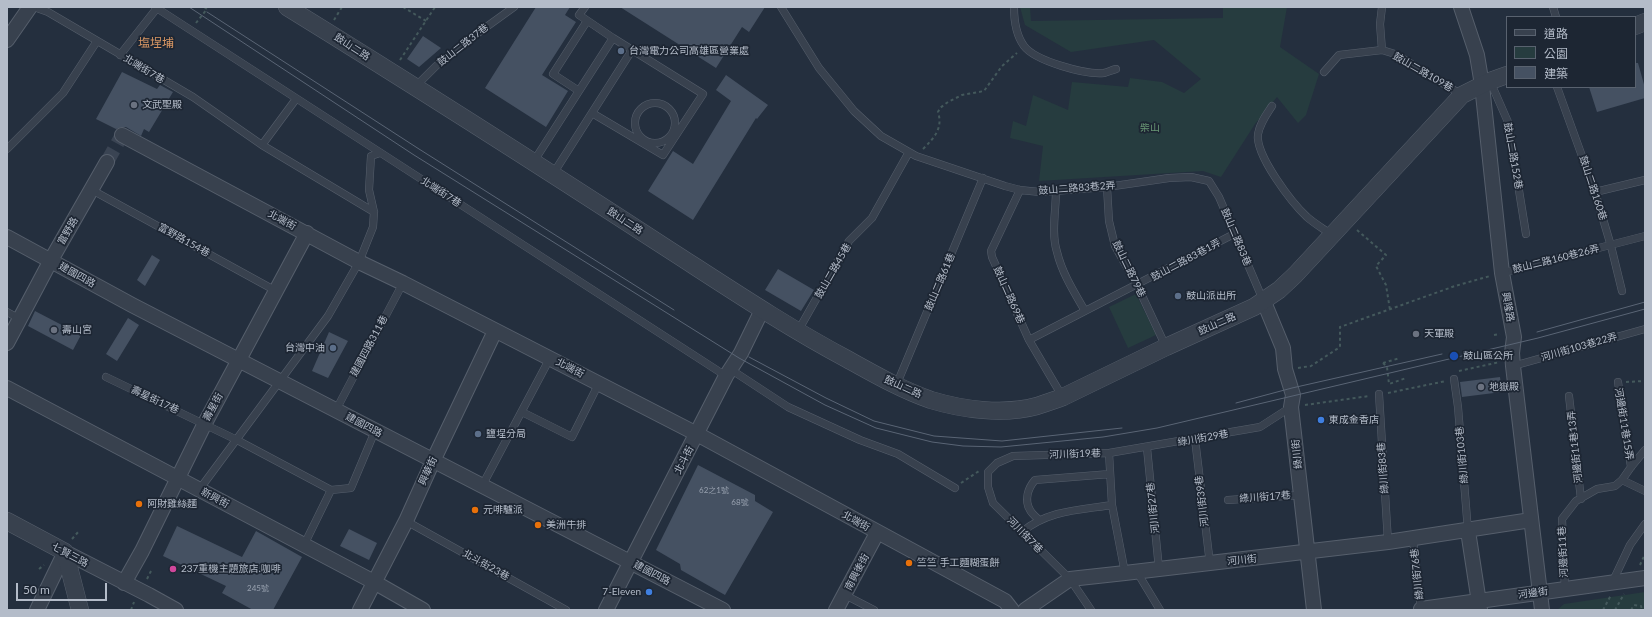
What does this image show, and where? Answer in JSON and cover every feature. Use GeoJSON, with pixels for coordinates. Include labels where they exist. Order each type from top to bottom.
{"type":"FeatureCollection","features":[{"type":"Feature","properties":{"kind":"street"},"geometry":{"type":"LineString","coordinates":[[9,33],[30,7]]}},
{"type":"Feature","properties":{"kind":"street","name":"鼓山二路"},"geometry":{"type":"LineString","coordinates":[[287,7],[534,161],[798,332],[896,386],[931,400],[983,410],[1036,406],[1063,397],[1264,302],[1295,275],[1462,95],[1506,75]]}},
{"type":"Feature","properties":{"kind":"street","name":"興隆路"},"geometry":{"type":"LineString","coordinates":[[1461,7],[1486,83],[1502,273],[1514,337],[1510,363],[1542,610]]}},
{"type":"Feature","properties":{"kind":"street","name":"北端街"},"geometry":{"type":"LineString","coordinates":[[122,134],[360,262],[697,434],[877,533],[1005,601],[1012,610]]}},
{"type":"Feature","properties":{"kind":"street","name":"富野路"},"geometry":{"type":"LineString","coordinates":[[7,343],[51,260],[107,162]]}},
{"type":"Feature","properties":{"kind":"street","name":"壽星街"},"geometry":{"type":"LineString","coordinates":[[124,583],[205,423],[307,233]]}},
{"type":"Feature","properties":{"kind":"street","name":"建國四路"},"geometry":{"type":"LineString","coordinates":[[7,237],[132,305],[723,610]]}},
{"type":"Feature","properties":{"kind":"street","name":"綠川街"},"geometry":{"type":"LineString","coordinates":[[1264,302],[1283,348],[1285,369],[1292,388],[1292,407],[1314,610]]}},
{"type":"Feature","properties":{"kind":"street","name":"北斗街"},"geometry":{"type":"LineString","coordinates":[[606,610],[728,373],[742,353],[762,310]]}},
{"type":"Feature","properties":{"kind":"street","name":"興華街"},"geometry":{"type":"LineString","coordinates":[[360,610],[406,521],[432,461],[495,331]]}},
{"type":"Feature","properties":{"kind":"street","name":"新興街"},"geometry":{"type":"LineString","coordinates":[[7,388],[374,582],[423,610]]}},
{"type":"Feature","properties":{"kind":"street","name":"河川街"},"geometry":{"type":"LineString","coordinates":[[1070,578],[1131,573],[1413,539],[1531,520]]}},
{"type":"Feature","properties":{"kind":"street","name":"七賢三路"},"geometry":{"type":"LineString","coordinates":[[7,521],[176,610]]}},
{"type":"Feature","properties":{"kind":"street"},"geometry":{"type":"LineString","coordinates":[[1468,531],[1480,606]]}},
{"type":"Feature","properties":{"kind":"street","name":"南興後街"},"geometry":{"type":"LineString","coordinates":[[836,610],[877,533]]}},
{"type":"Feature","properties":{"kind":"street"},"geometry":{"type":"LineString","coordinates":[[37,610],[65,552]]}},
{"type":"Feature","properties":{"kind":"street"},"geometry":{"type":"LineString","coordinates":[[65,552],[80,610]]}},
{"type":"Feature","properties":{"kind":"street","name":"河邊街"},"geometry":{"type":"LineString","coordinates":[[1421,609],[1480,606],[1540,592],[1565,589],[1612,588],[1642,572]]}},
{"type":"Feature","properties":{"kind":"street"},"geometry":{"type":"LineString","coordinates":[[1024,610],[1070,578]]}},
{"type":"Feature","properties":{"kind":"lane","name":"北端街7巷"},"geometry":{"type":"LineString","coordinates":[[34,7],[48,12],[193,97],[262,145],[374,212]]}},
{"type":"Feature","properties":{"kind":"lane","name":"鼓山二路37巷"},"geometry":{"type":"LineString","coordinates":[[415,87],[436,66],[471,38],[514,7]]}},
{"type":"Feature","properties":{"kind":"lane"},"geometry":{"type":"LineString","coordinates":[[585,7],[579,15],[587,21],[703,94],[678,128],[663,142],[650,144],[635,139],[592,113]]}},
{"type":"Feature","properties":{"kind":"lane","name":"鼓山二路83巷2弄"},"geometry":{"type":"LineString","coordinates":[[781,7],[819,68],[854,111],[881,136],[916,156],[1020,190],[1040,192],[1106,187],[1170,178],[1202,178]]}},
{"type":"Feature","properties":{"kind":"lane"},"geometry":{"type":"LineString","coordinates":[[1014,7],[1014,20],[1024,46],[1042,58],[1067,68],[1104,73],[1116,69]]}},
{"type":"Feature","properties":{"kind":"lane","name":"鼓山二路109巷"},"geometry":{"type":"LineString","coordinates":[[1382,7],[1380,24],[1382,50]]}},
{"type":"Feature","properties":{"kind":"lane","name":"北端街7巷"},"geometry":{"type":"LineString","coordinates":[[156,8],[380,153],[728,373],[788,407],[860,440],[898,454],[955,488]]}},
{"type":"Feature","properties":{"kind":"lane"},"geometry":{"type":"LineString","coordinates":[[120,55],[156,8]]}},
{"type":"Feature","properties":{"kind":"lane"},"geometry":{"type":"LineString","coordinates":[[579,91],[553,74],[587,21]]}},
{"type":"Feature","properties":{"kind":"lane"},"geometry":{"type":"LineString","coordinates":[[534,161],[612,38]]}},
{"type":"Feature","properties":{"kind":"lane"},"geometry":{"type":"LineString","coordinates":[[7,149],[63,93],[97,41]]}},
{"type":"Feature","properties":{"kind":"lane"},"geometry":{"type":"LineString","coordinates":[[553,174],[632,50]]}},
{"type":"Feature","properties":{"kind":"lane","name":"鼓山二路109巷"},"geometry":{"type":"LineString","coordinates":[[1324,72],[1339,55],[1382,50],[1395,54],[1462,95]]}},
{"type":"Feature","properties":{"kind":"lane","name":"鼓山二路152巷"},"geometry":{"type":"LineString","coordinates":[[1486,83],[1508,122],[1526,234]]}},
{"type":"Feature","properties":{"kind":"lane","name":"鼓山二路160巷"},"geometry":{"type":"LineString","coordinates":[[1557,88],[1595,192],[1611,246],[1622,291]]}},
{"type":"Feature","properties":{"kind":"lane"},"geometry":{"type":"LineString","coordinates":[[262,145],[296,99]]}},
{"type":"Feature","properties":{"kind":"lane"},"geometry":{"type":"LineString","coordinates":[[649,104],[663,104],[673,113],[678,128],[663,155],[650,144],[640,136],[635,124],[638,112],[649,104]]}},
{"type":"Feature","properties":{"kind":"lane"},"geometry":{"type":"LineString","coordinates":[[1272,106],[1263,119],[1258,135],[1262,154],[1284,190],[1308,217],[1333,235]]}},
{"type":"Feature","properties":{"kind":"lane"},"geometry":{"type":"LineString","coordinates":[[635,139],[650,144]]}},
{"type":"Feature","properties":{"kind":"lane","name":"鼓山二路45巷"},"geometry":{"type":"LineString","coordinates":[[798,332],[849,241],[872,218],[909,152]]}},
{"type":"Feature","properties":{"kind":"lane"},"geometry":{"type":"LineString","coordinates":[[199,490],[328,316],[360,262],[373,227],[374,212],[369,190],[371,156],[380,153]]}},
{"type":"Feature","properties":{"kind":"lane","name":"鼓山二路61巷"},"geometry":{"type":"LineString","coordinates":[[896,386],[983,178]]}},
{"type":"Feature","properties":{"kind":"lane","name":"鼓山二路83巷"},"geometry":{"type":"LineString","coordinates":[[1202,178],[1209,181],[1219,197],[1264,302]]}},
{"type":"Feature","properties":{"kind":"lane"},"geometry":{"type":"LineString","coordinates":[[1595,192],[1645,180]]}},
{"type":"Feature","properties":{"kind":"lane","name":"鼓山二路79巷"},"geometry":{"type":"LineString","coordinates":[[1106,187],[1109,222],[1115,246],[1137,285],[1166,347]]}},
{"type":"Feature","properties":{"kind":"lane","name":"富野路154巷"},"geometry":{"type":"LineString","coordinates":[[92,190],[276,291]]}},
{"type":"Feature","properties":{"kind":"lane","name":"鼓山二路69巷"},"geometry":{"type":"LineString","coordinates":[[1020,190],[991,251],[992,257],[1029,340],[1063,397]]}},
{"type":"Feature","properties":{"kind":"lane"},"geometry":{"type":"LineString","coordinates":[[1056,190],[1056,251],[1064,274],[1085,311]]}},
{"type":"Feature","properties":{"kind":"lane","name":"鼓山二路83巷1弄"},"geometry":{"type":"LineString","coordinates":[[1029,340],[1234,234]]}},
{"type":"Feature","properties":{"kind":"lane","name":"鼓山二路160巷26弄"},"geometry":{"type":"LineString","coordinates":[[1502,273],[1645,236]]}},
{"type":"Feature","properties":{"kind":"lane","name":"建國四路311巷"},"geometry":{"type":"LineString","coordinates":[[336,410],[403,283]]}},
{"type":"Feature","properties":{"kind":"lane"},"geometry":{"type":"LineString","coordinates":[[7,312],[20,319]]}},
{"type":"Feature","properties":{"kind":"lane","name":"河川街103巷22弄"},"geometry":{"type":"LineString","coordinates":[[1510,363],[1645,329]]}},
{"type":"Feature","properties":{"kind":"lane"},"geometry":{"type":"LineString","coordinates":[[482,486],[550,358]]}},
{"type":"Feature","properties":{"kind":"lane","name":"壽星街17巷"},"geometry":{"type":"LineString","coordinates":[[106,377],[205,423],[331,490]]}},
{"type":"Feature","properties":{"kind":"lane","name":"綠川街103巷"},"geometry":{"type":"LineString","coordinates":[[1454,379],[1458,408],[1468,531]]}},
{"type":"Feature","properties":{"kind":"lane","name":"河邊街11巷15弄"},"geometry":{"type":"LineString","coordinates":[[1618,382],[1631,467]]}},
{"type":"Feature","properties":{"kind":"lane"},"geometry":{"type":"LineString","coordinates":[[522,412],[572,437],[599,384]]}},
{"type":"Feature","properties":{"kind":"lane","name":"綠川街83巷"},"geometry":{"type":"LineString","coordinates":[[1379,394],[1388,542]]}},
{"type":"Feature","properties":{"kind":"lane","name":"河邊街11巷13弄"},"geometry":{"type":"LineString","coordinates":[[1569,396],[1581,499]]}},
{"type":"Feature","properties":{"kind":"lane","name":"綠川街29巷"},"geometry":{"type":"LineString","coordinates":[[1109,453],[1147,448],[1260,427],[1292,407]]}},
{"type":"Feature","properties":{"kind":"lane"},"geometry":{"type":"LineString","coordinates":[[304,545],[331,490],[351,488],[375,431]]}},
{"type":"Feature","properties":{"kind":"lane","name":"河川街39巷"},"geometry":{"type":"LineString","coordinates":[[1195,439],[1210,564]]}},
{"type":"Feature","properties":{"kind":"lane","name":"河川街27巷"},"geometry":{"type":"LineString","coordinates":[[1147,448],[1159,569]]}},
{"type":"Feature","properties":{"kind":"lane"},"geometry":{"type":"LineString","coordinates":[[1645,450],[1622,480],[1645,491]]}},
{"type":"Feature","properties":{"kind":"lane","name":"河川街19巷"},"geometry":{"type":"LineString","coordinates":[[988,487],[988,472],[997,463],[1013,456],[1109,453],[1112,505],[1131,573]]}},
{"type":"Feature","properties":{"kind":"lane"},"geometry":{"type":"LineString","coordinates":[[1039,520],[1030,510],[1027,500],[1029,486],[1035,480],[1110,474]]}},
{"type":"Feature","properties":{"kind":"lane","name":"河邊街11巷"},"geometry":{"type":"LineString","coordinates":[[1565,589],[1562,520],[1576,501],[1598,489],[1615,486],[1622,480]]}},
{"type":"Feature","properties":{"kind":"lane","name":"河川街7巷"},"geometry":{"type":"LineString","coordinates":[[988,487],[993,503],[1070,578],[1091,610]]}},
{"type":"Feature","properties":{"kind":"lane","name":"綠川街17巷"},"geometry":{"type":"LineString","coordinates":[[1228,500],[1301,495]]}},
{"type":"Feature","properties":{"kind":"lane"},"geometry":{"type":"LineString","coordinates":[[1022,532],[1032,523],[1066,511],[1112,505]]}},
{"type":"Feature","properties":{"kind":"lane","name":"北斗街23巷"},"geometry":{"type":"LineString","coordinates":[[406,521],[566,610]]}},
{"type":"Feature","properties":{"kind":"lane"},"geometry":{"type":"LineString","coordinates":[[1612,588],[1630,545],[1645,524]]}},
{"type":"Feature","properties":{"kind":"lane","name":"綠川街76巷"},"geometry":{"type":"LineString","coordinates":[[1413,539],[1421,609]]}},
{"type":"Feature","properties":{"kind":"lane"},"geometry":{"type":"LineString","coordinates":[[1131,573],[1160,610]]}},
{"type":"Feature","properties":{"kind":"lane"},"geometry":{"type":"LineString","coordinates":[[845,595],[874,610]]}},
{"type":"Feature","properties":{"kind":"path"},"geometry":{"type":"LineString","coordinates":[[194,25],[207,9],[204,7]]}},
{"type":"Feature","properties":{"kind":"path"},"geometry":{"type":"LineString","coordinates":[[403,7],[426,21]]}},
{"type":"Feature","properties":{"kind":"path"},"geometry":{"type":"LineString","coordinates":[[392,73],[435,7]]}},
{"type":"Feature","properties":{"kind":"path"},"geometry":{"type":"LineString","coordinates":[[916,156],[938,133],[940,119],[938,112],[940,108],[962,95],[984,92],[1002,66],[1024,46]]}},
{"type":"Feature","properties":{"kind":"path"},"geometry":{"type":"LineString","coordinates":[[1346,220],[1386,255],[1376,266],[1386,285],[1390,310]]}},
{"type":"Feature","properties":{"kind":"path"},"geometry":{"type":"LineString","coordinates":[[1285,369],[1310,366],[1340,348],[1340,327],[1455,286],[1502,273]]}},
{"type":"Feature","properties":{"kind":"path"},"geometry":{"type":"LineString","coordinates":[[1494,335],[1501,334]]}},
{"type":"Feature","properties":{"kind":"path"},"geometry":{"type":"LineString","coordinates":[[1400,358],[1383,363],[1387,367],[1389,384],[1406,378]]}},
{"type":"Feature","properties":{"kind":"path"},"geometry":{"type":"LineString","coordinates":[[1292,407],[1379,394],[1454,379],[1452,372],[1510,363]]}},
{"type":"Feature","properties":{"kind":"path"},"geometry":{"type":"LineString","coordinates":[[1618,382],[1645,381]]}},
{"type":"Feature","properties":{"kind":"path"},"geometry":{"type":"LineString","coordinates":[[955,488],[981,470]]}},
{"type":"Feature","properties":{"kind":"path"},"geometry":{"type":"LineString","coordinates":[[1642,572],[1645,554]]}},
{"type":"Feature","properties":{"kind":"path"},"geometry":{"type":"LineString","coordinates":[[1603,610],[1612,588]]}},
{"type":"Feature","properties":{"kind":"path"},"geometry":{"type":"LineString","coordinates":[[1615,610],[1624,592]]}},
{"type":"Feature","properties":{"kind":"path"},"geometry":{"type":"LineString","coordinates":[[1631,610],[1634,605],[1638,604],[1641,606],[1642,610]]}},
{"type":"Feature","properties":{"kind":"green space","name":"柴山"},"geometry":{"type":"Polygon","coordinates":[[[1020,7],[1030,7],[1031,21],[1223,18],[1223,7],[1287,7],[1280,47],[1319,74],[1306,115],[1298,123],[1277,97],[1255,124],[1221,177],[1203,171],[1039,181],[1043,146],[1010,138],[1013,121],[1026,126],[1033,95],[1068,110],[1072,82],[1128,87],[1130,78],[1162,82],[1184,93],[1201,79],[1154,40],[1071,52],[1025,25],[1020,7]]]}},
{"type":"Feature","properties":{"kind":"green space"},"geometry":{"type":"Polygon","coordinates":[[[1136,294],[1156,335],[1128,348],[1109,307],[1136,294]]]}},
{"type":"Feature","properties":{"kind":"green space"},"geometry":{"type":"Polygon","coordinates":[[[1645,592],[1645,610],[1557,610],[1564,604],[1645,592]]]}},
{"type":"Feature","properties":{"kind":"building"},"geometry":{"type":"Polygon","coordinates":[[[536,7],[570,7],[565,15],[576,22],[542,75],[568,91],[546,127],[485,88],[536,7]]]}},
{"type":"Feature","properties":{"kind":"building"},"geometry":{"type":"Polygon","coordinates":[[[620,7],[765,7],[749,32],[742,27],[716,68],[620,7]]]}},
{"type":"Feature","properties":{"kind":"building"},"geometry":{"type":"Polygon","coordinates":[[[423,36],[441,48],[419,67],[407,59],[423,36]]]}},
{"type":"Feature","properties":{"kind":"building"},"geometry":{"type":"Polygon","coordinates":[[[1636,63],[1638,63],[1645,88],[1645,98],[1597,112],[1589,88],[1636,88],[1636,63]]]}},
{"type":"Feature","properties":{"kind":"building","name":"文武聖殿"},"geometry":{"type":"Polygon","coordinates":[[[122,72],[157,89],[160,85],[173,92],[149,132],[144,129],[141,136],[126,127],[116,129],[96,119],[122,72]]]}},
{"type":"Feature","properties":{"kind":"building"},"geometry":{"type":"Polygon","coordinates":[[[726,75],[768,105],[757,119],[756,118],[693,220],[648,191],[673,151],[693,164],[731,101],[716,90],[726,75]]]}},
{"type":"Feature","properties":{"kind":"building"},"geometry":{"type":"Polygon","coordinates":[[[152,255],[160,260],[145,286],[137,280],[152,255]]]}},
{"type":"Feature","properties":{"kind":"building"},"geometry":{"type":"Polygon","coordinates":[[[778,269],[814,290],[801,311],[765,290],[778,269]]]}},
{"type":"Feature","properties":{"kind":"building","name":"壽山宮"},"geometry":{"type":"Polygon","coordinates":[[[35,311],[81,335],[73,350],[28,326],[35,311]]]}},
{"type":"Feature","properties":{"kind":"building"},"geometry":{"type":"Polygon","coordinates":[[[128,318],[139,325],[117,361],[106,354],[128,318]]]}},
{"type":"Feature","properties":{"kind":"building","name":"台灣中油"},"geometry":{"type":"Polygon","coordinates":[[[329,332],[348,341],[328,378],[312,371],[329,332]]]}},
{"type":"Feature","properties":{"kind":"building","name":"地嶽殿"},"geometry":{"type":"Polygon","coordinates":[[[1500,377],[1502,392],[1462,397],[1460,382],[1500,377]]]}},
{"type":"Feature","properties":{"kind":"building"},"geometry":{"type":"Polygon","coordinates":[[[698,465],[755,495],[755,501],[773,512],[725,595],[681,570],[680,564],[656,550],[698,465]]]}},
{"type":"Feature","properties":{"kind":"building"},"geometry":{"type":"Polygon","coordinates":[[[177,526],[242,557],[256,531],[302,557],[273,610],[253,610],[222,593],[226,586],[163,556],[177,526]]]}},
{"type":"Feature","properties":{"kind":"building"},"geometry":{"type":"Polygon","coordinates":[[[349,529],[377,543],[369,560],[340,546],[349,529]]]}},
{"type":"Feature","properties":{"kind":"tunnel"},"geometry":{"type":"LineString","coordinates":[[107,162],[122,135]]}},
{"type":"Feature","properties":{"kind":"tram line"},"geometry":{"type":"LineString","coordinates":[[189,7],[414,155],[739,358],[825,405],[876,428],[932,442],[963,446],[1001,447],[1103,437],[1157,428],[1538,338],[1645,309]]}},
{"type":"Feature","properties":{"kind":"tram line"},"geometry":{"type":"LineString","coordinates":[[207,12],[419,149],[674,310]]}},
{"type":"Feature","properties":{"kind":"tram line"},"geometry":{"type":"LineString","coordinates":[[1537,332],[1645,302]]}},
{"type":"Feature","properties":{"kind":"tram line"},"geometry":{"type":"LineString","coordinates":[[1236,403],[1292,388],[1442,354]]}},
{"type":"Feature","properties":{"kind":"tram line"},"geometry":{"type":"LineString","coordinates":[[749,357],[826,398],[874,421],[934,436],[1002,441],[1122,428]]}},
{"type":"Feature","properties":{"kind":"place","name":"台灣電力公司高雄區營業處"},"geometry":{"type":"Point","coordinates":[621,51]}},
{"type":"Feature","properties":{"kind":"place","name":"文武聖殿"},"geometry":{"type":"Point","coordinates":[134,105]}},
{"type":"Feature","properties":{"kind":"place","name":"鼓山派出所"},"geometry":{"type":"Point","coordinates":[1178,296]}},
{"type":"Feature","properties":{"kind":"place","name":"壽山宮"},"geometry":{"type":"Point","coordinates":[54,330]}},
{"type":"Feature","properties":{"kind":"place","name":"天軍殿"},"geometry":{"type":"Point","coordinates":[1416,334]}},
{"type":"Feature","properties":{"kind":"place","name":"台灣中油"},"geometry":{"type":"Point","coordinates":[333,348]}},
{"type":"Feature","properties":{"kind":"place","name":"鼓山區公所"},"geometry":{"type":"Point","coordinates":[1454,356]}},
{"type":"Feature","properties":{"kind":"place","name":"地嶽殿"},"geometry":{"type":"Point","coordinates":[1481,387]}},
{"type":"Feature","properties":{"kind":"place","name":"東成金香店"},"geometry":{"type":"Point","coordinates":[1321,420]}},
{"type":"Feature","properties":{"kind":"place","name":"鹽埕分局"},"geometry":{"type":"Point","coordinates":[478,434]}},
{"type":"Feature","properties":{"kind":"place","name":"阿財雞絲麵"},"geometry":{"type":"Point","coordinates":[139,504]}},
{"type":"Feature","properties":{"kind":"place","name":"元啡驢派"},"geometry":{"type":"Point","coordinates":[475,510]}},
{"type":"Feature","properties":{"kind":"place","name":"美洲牛排"},"geometry":{"type":"Point","coordinates":[538,525]}},
{"type":"Feature","properties":{"kind":"place","name":"竺竺 手工麵糊蛋餅"},"geometry":{"type":"Point","coordinates":[909,563]}},
{"type":"Feature","properties":{"kind":"place","name":"237重機主題旅店.咖啡"},"geometry":{"type":"Point","coordinates":[173,569]}},
{"type":"Feature","properties":{"kind":"place","name":"7-Eleven"},"geometry":{"type":"Point","coordinates":[649,592]}},
{"type":"Feature","properties":{"kind":"district","name":"塩埕埔"},"geometry":{"type":"Point","coordinates":[156,43]}}]}
